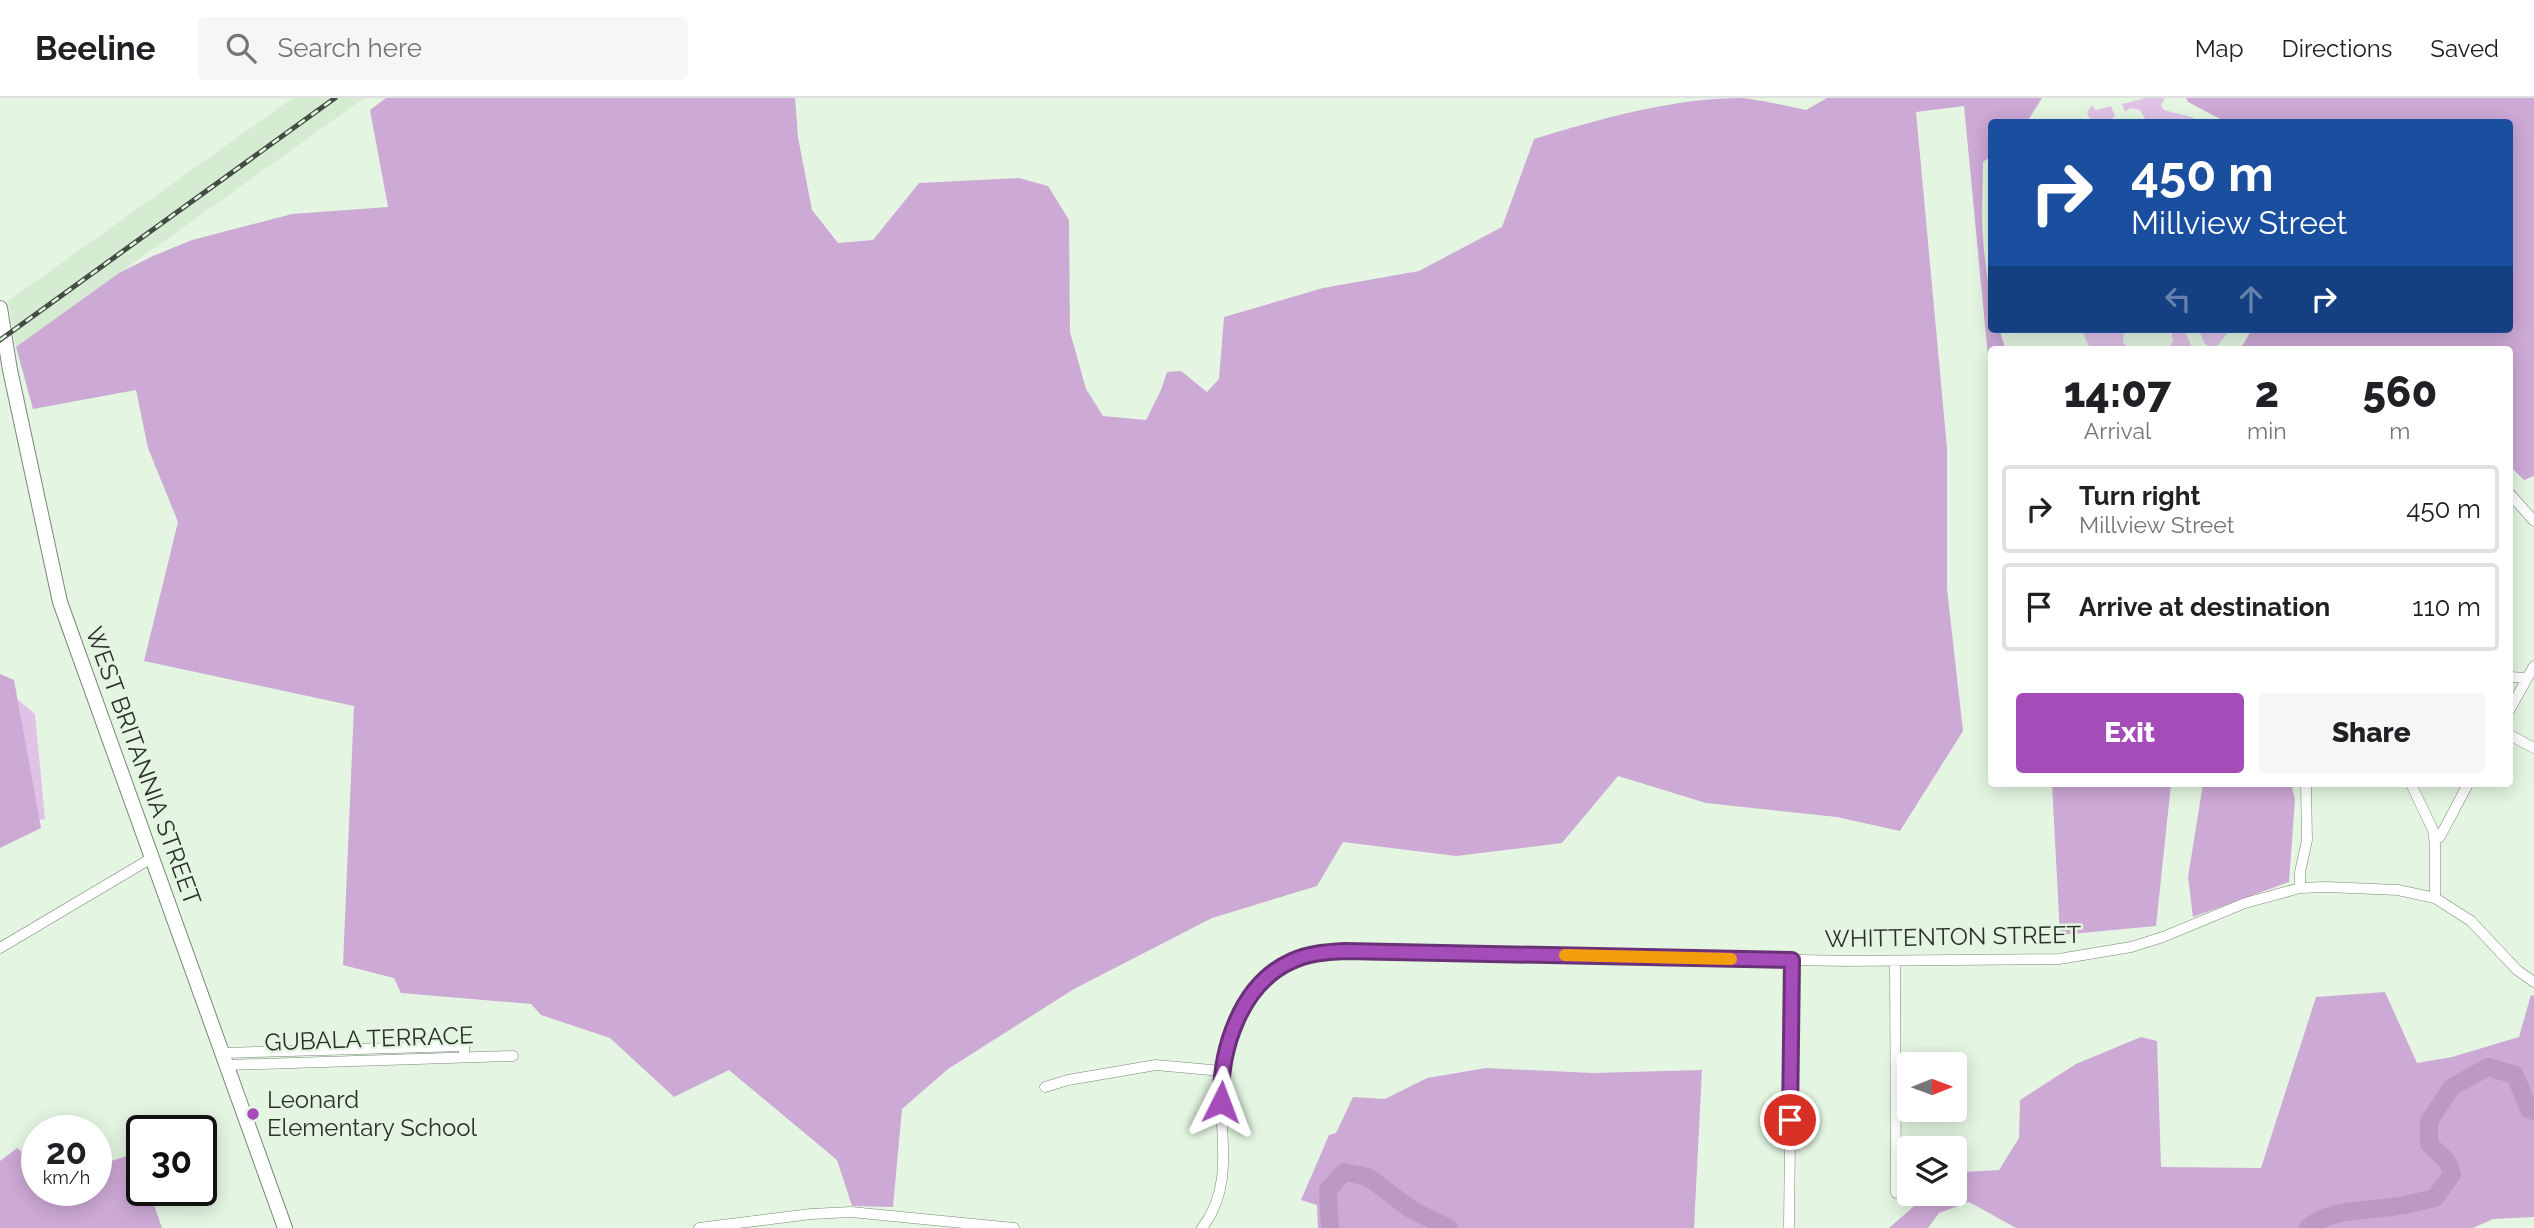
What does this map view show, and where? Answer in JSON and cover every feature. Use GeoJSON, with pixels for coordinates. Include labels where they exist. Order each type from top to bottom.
{"type":"FeatureCollection","features":[{"type":"Feature","properties":{"kind":"street","name":"WEST BRITANNIA STREET"},"geometry":{"type":"LineString","coordinates":[[0,308],[10,370],[60,603],[285,1228]]}},
{"type":"Feature","properties":{"kind":"street"},"geometry":{"type":"LineString","coordinates":[[2513,497],[2534,521]]}},
{"type":"Feature","properties":{"kind":"street"},"geometry":{"type":"LineString","coordinates":[[2513,704],[2534,666]]}},
{"type":"Feature","properties":{"kind":"street"},"geometry":{"type":"LineString","coordinates":[[2513,677],[2527,678]]}},
{"type":"Feature","properties":{"kind":"street"},"geometry":{"type":"LineString","coordinates":[[2513,737],[2534,748]]}},
{"type":"Feature","properties":{"kind":"street"},"geometry":{"type":"LineString","coordinates":[[2300,888],[2300,872],[2308,832],[2306,787]]}},
{"type":"Feature","properties":{"kind":"street"},"geometry":{"type":"LineString","coordinates":[[2412,787],[2435,838],[2435,898]]}},
{"type":"Feature","properties":{"kind":"street"},"geometry":{"type":"LineString","coordinates":[[2435,838],[2439,838],[2466,787]]}},
{"type":"Feature","properties":{"kind":"street"},"geometry":{"type":"LineString","coordinates":[[0,947],[150,859]]}},
{"type":"Feature","properties":{"kind":"street","name":"WHITTENTON STREET"},"geometry":{"type":"LineString","coordinates":[[1202,1228],[1216,1206],[1222,1183],[1222,1071],[1231,1035],[1255,990],[1283,965],[1315,954],[1359,951],[1792,960],[2059,959],[2096,955],[2147,943],[2245,903],[2300,888],[2389,890],[2435,898],[2471,921],[2517,970],[2534,982]]}},
{"type":"Feature","properties":{"kind":"street"},"geometry":{"type":"LineString","coordinates":[[1789,1226],[1792,960]]}},
{"type":"Feature","properties":{"kind":"street"},"geometry":{"type":"LineString","coordinates":[[1895,961],[1896,1193]]}},
{"type":"Feature","properties":{"kind":"street","name":"GUBALA TERRACE"},"geometry":{"type":"LineString","coordinates":[[225,1059],[464,1046],[464,1057]]}},
{"type":"Feature","properties":{"kind":"street","name":"GUBALA TERRACE"},"geometry":{"type":"LineString","coordinates":[[225,1059],[513,1056]]}},
{"type":"Feature","properties":{"kind":"street"},"geometry":{"type":"LineString","coordinates":[[1045,1087],[1068,1080],[1156,1065],[1222,1071]]}},
{"type":"Feature","properties":{"kind":"street"},"geometry":{"type":"LineString","coordinates":[[699,1228],[811,1214],[851,1212],[1014,1228]]}},
{"type":"Feature","properties":{"kind":"shaded area"},"geometry":{"type":"Polygon","coordinates":[[[293,98],[364,98],[16,347],[8,301],[293,98]]]}},
{"type":"Feature","properties":{"kind":"shaded area"},"geometry":{"type":"Polygon","coordinates":[[[386,98],[795,98],[798,137],[812,210],[838,243],[873,240],[919,183],[1019,178],[1048,186],[1069,220],[1070,332],[1086,389],[1103,416],[1146,420],[1167,372],[1181,371],[1207,392],[1219,379],[1224,317],[1323,288],[1419,271],[1502,227],[1534,139],[1636,111],[1716,99],[1742,98],[1806,110],[1827,98],[2042,98],[2029,119],[1988,119],[1988,158],[1983,162],[1982,229],[1988,282],[1988,333],[2000,333],[2005,346],[1988,346],[1988,357],[1964,106],[1916,112],[1947,448],[1947,589],[1963,731],[1900,831],[1837,817],[1706,803],[1618,776],[1562,843],[1456,856],[1343,842],[1317,886],[1212,918],[1074,989],[948,1069],[902,1109],[893,1207],[852,1206],[837,1160],[729,1070],[674,1097],[610,1038],[541,1015],[531,1004],[401,993],[394,978],[343,965],[354,706],[144,661],[178,522],[148,448],[136,390],[33,409],[16,347],[119,273],[192,240],[292,214],[388,207],[370,110],[386,98]]]}},
{"type":"Feature","properties":{"kind":"shaded area"},"geometry":{"type":"Polygon","coordinates":[[[2146,98],[2165,98],[2161,105],[2164,110],[2195,119],[2145,119],[2140,110],[2130,108],[2125,112],[2122,104],[2146,98]]]}},
{"type":"Feature","properties":{"kind":"shaded area"},"geometry":{"type":"Polygon","coordinates":[[[2186,98],[2534,98],[2534,476],[2524,480],[2513,469],[2513,346],[2242,346],[2250,333],[2513,333],[2513,119],[2220,119],[2188,102],[2186,98]]]}},
{"type":"Feature","properties":{"kind":"shaded area"},"geometry":{"type":"Polygon","coordinates":[[[2092,105],[2096,110],[2111,106],[2115,116],[2112,119],[2090,119],[2087,112],[2092,105]]]}},
{"type":"Feature","properties":{"kind":"shaded area"},"geometry":{"type":"Polygon","coordinates":[[[2083,333],[2124,333],[2123,343],[2127,346],[2089,346],[2083,333]]]}},
{"type":"Feature","properties":{"kind":"shaded area"},"geometry":{"type":"Polygon","coordinates":[[[2172,333],[2186,333],[2191,346],[2170,346],[2173,341],[2172,333]]]}},
{"type":"Feature","properties":{"kind":"shaded area"},"geometry":{"type":"Polygon","coordinates":[[[2200,333],[2228,333],[2218,345],[2205,344],[2200,333]]]}},
{"type":"Feature","properties":{"kind":"shaded area"},"geometry":{"type":"Polygon","coordinates":[[[0,674],[14,680],[41,828],[0,848],[0,674]]]}},
{"type":"Feature","properties":{"kind":"shaded area"},"geometry":{"type":"Polygon","coordinates":[[[0,685],[35,714],[45,819],[0,827],[0,685]]]}},
{"type":"Feature","properties":{"kind":"shaded area"},"geometry":{"type":"Polygon","coordinates":[[[2052,787],[2171,787],[2156,926],[2060,935],[2052,787]]]}},
{"type":"Feature","properties":{"kind":"shaded area"},"geometry":{"type":"Polygon","coordinates":[[[2203,787],[2292,787],[2295,799],[2289,882],[2193,917],[2188,877],[2203,787]]]}},
{"type":"Feature","properties":{"kind":"shaded area"},"geometry":{"type":"Polygon","coordinates":[[[2385,992],[2417,1063],[2452,1057],[2519,1037],[2531,995],[2534,996],[2534,1217],[2493,1219],[2473,1228],[2016,1228],[1967,1203],[1967,1172],[1999,1170],[2019,1138],[2020,1100],[2076,1064],[2141,1037],[2157,1041],[2161,1167],[2261,1168],[2316,997],[2385,992]]]}},
{"type":"Feature","properties":{"kind":"shaded area"},"geometry":{"type":"Polygon","coordinates":[[[1486,1068],[1592,1073],[1702,1070],[1694,1228],[1318,1228],[1317,1205],[1301,1200],[1329,1135],[1336,1133],[1353,1097],[1385,1099],[1427,1078],[1486,1068]]]}},
{"type":"Feature","properties":{"kind":"shaded area"},"geometry":{"type":"Polygon","coordinates":[[[17,1148],[21,1151],[21,1206],[112,1206],[112,1161],[126,1156],[126,1206],[154,1206],[162,1228],[0,1228],[0,1161],[17,1148]]]}},
{"type":"Feature","properties":{"kind":"shaded area"},"geometry":{"type":"Polygon","coordinates":[[[1958,1206],[1939,1213],[1928,1228],[1889,1228],[1913,1207],[1958,1206]]]}},
{"type":"Feature","properties":{"kind":"waterway"},"geometry":{"type":"LineString","coordinates":[[2308,1228],[2336,1214],[2435,1198],[2452,1174],[2447,1161],[2429,1144],[2429,1121],[2452,1087],[2488,1067],[2515,1075],[2529,1110],[2534,1111]]}},
{"type":"Feature","properties":{"kind":"waterway"},"geometry":{"type":"LineString","coordinates":[[1330,1228],[1328,1190],[1344,1172],[1368,1177],[1412,1210],[1449,1228]]}},
{"type":"Feature","properties":{"kind":"railway"},"geometry":{"type":"LineString","coordinates":[[0,340],[335,98]]}},
{"type":"Feature","properties":{"kind":"slow traffic"},"geometry":{"type":"LineString","coordinates":[[1565,955],[1731,959]]}},
{"type":"Feature","properties":{"kind":"place","name":"Leonard Elementary School"},"geometry":{"type":"Point","coordinates":[253,1114]}},
{"type":"Feature","properties":{"kind":"route"},"geometry":{"type":"LineString","coordinates":[[1221,1102],[1222,1071],[1227,1045],[1255,990],[1277,970],[1305,956],[1345,951],[1792,960],[1790,1120]]}}]}
